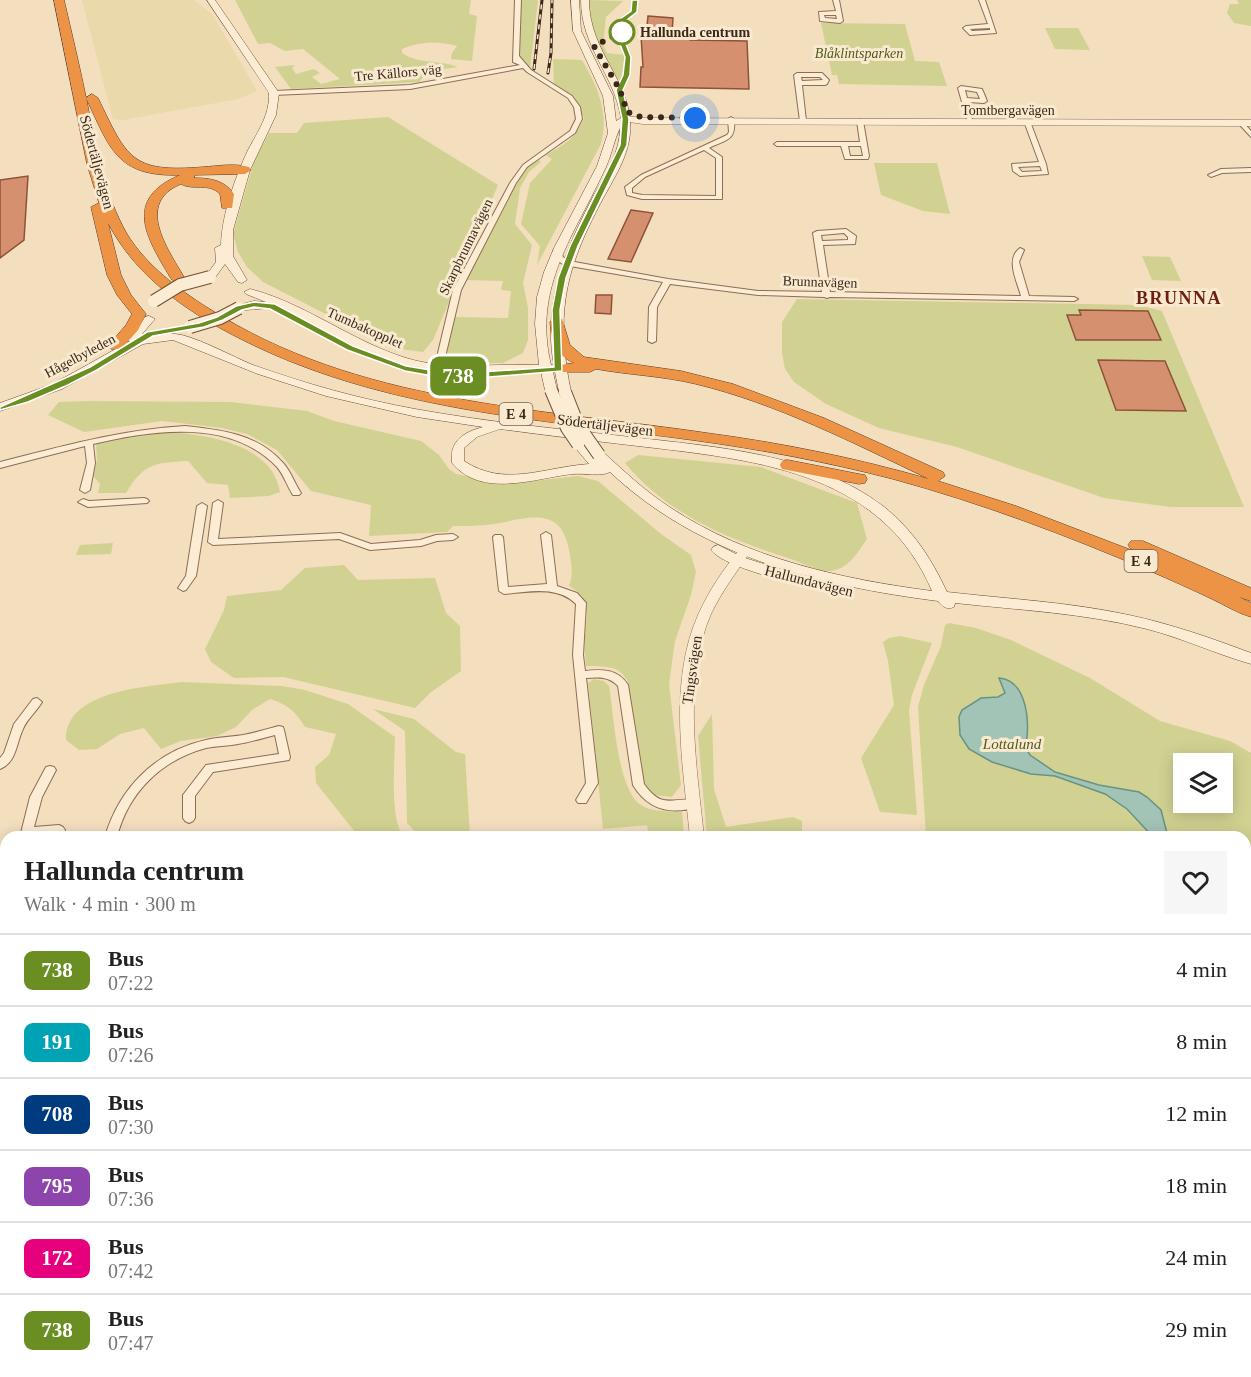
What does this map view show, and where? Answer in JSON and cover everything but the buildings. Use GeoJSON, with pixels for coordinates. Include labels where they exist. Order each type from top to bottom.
{"type":"FeatureCollection","features":[{"type":"Feature","properties":{"kind":"highway","name":"E 4"},"geometry":{"type":"LineString","coordinates":[[59,0],[113,191],[122,213],[136,235],[155,258],[177,278],[217,306],[288,344],[338,363],[426,389],[537,409],[754,436],[832,450],[937,476],[1085,525],[1171,558],[1251,595]]}},
{"type":"Feature","properties":{"kind":"highway","name":"E 4"},"geometry":{"type":"LineString","coordinates":[[69,0],[86,99]]}},
{"type":"Feature","properties":{"kind":"highway","name":"Södertäljevägen"},"geometry":{"type":"LineString","coordinates":[[86,99],[93,160],[102,194],[115,226],[131,249],[159,278],[195,307],[275,351],[326,371],[375,386],[469,407],[691,435],[829,459],[962,493],[1151,564],[1251,611]]}},
{"type":"Feature","properties":{"kind":"highway"},"geometry":{"type":"LineString","coordinates":[[86,99],[120,154],[137,167],[158,172],[239,170]]}},
{"type":"Feature","properties":{"kind":"highway"},"geometry":{"type":"LineString","coordinates":[[93,160],[93,182],[106,249],[124,295],[137,310],[138,318],[116,346]]}},
{"type":"Feature","properties":{"kind":"highway"},"geometry":{"type":"LineString","coordinates":[[177,278],[153,235],[150,214],[154,197],[159,190],[180,179],[239,170]]}},
{"type":"Feature","properties":{"kind":"highway"},"geometry":{"type":"LineString","coordinates":[[154,197],[182,184],[203,182],[224,189],[227,194],[227,205]]}},
{"type":"Feature","properties":{"kind":"highway"},"geometry":{"type":"LineString","coordinates":[[120,285],[133,298],[150,309]]}},
{"type":"Feature","properties":{"kind":"highway"},"geometry":{"type":"LineString","coordinates":[[557,322],[559,341],[565,352],[579,360],[695,379],[768,400],[937,476]]}},
{"type":"Feature","properties":{"kind":"highway"},"geometry":{"type":"LineString","coordinates":[[552,369],[617,367]]}},
{"type":"Feature","properties":{"kind":"highway"},"geometry":{"type":"LineString","coordinates":[[788,465],[886,484],[1029,517]]}},
{"type":"Feature","properties":{"kind":"main road"},"geometry":{"type":"LineString","coordinates":[[210,277],[221,262],[221,237],[227,205],[239,170],[268,123],[274,105],[274,93],[211,0]]}},
{"type":"Feature","properties":{"kind":"main road","name":"Hallundavägen"},"geometry":{"type":"LineString","coordinates":[[574,0],[577,31],[584,49],[614,95],[620,116],[625,119]]}},
{"type":"Feature","properties":{"kind":"main road","name":"Hallundavägen"},"geometry":{"type":"LineString","coordinates":[[585,0],[585,17],[589,34],[620,90],[624,104],[624,145],[567,263],[558,293],[556,357],[550,386],[567,428],[578,444],[629,484],[670,514],[740,556],[945,600]]}},
{"type":"Feature","properties":{"kind":"main road","name":"Hallundavägen"},"geometry":{"type":"LineString","coordinates":[[603,81],[610,105],[613,134]]}},
{"type":"Feature","properties":{"kind":"main road","name":"Hallundavägen"},"geometry":{"type":"LineString","coordinates":[[625,119],[617,123],[607,155],[549,269],[541,298],[539,325],[552,369],[565,392],[578,425],[599,461],[619,488],[664,521],[774,573],[825,587],[893,599],[945,600],[1050,608],[1143,623],[1190,636],[1251,659]]}},
{"type":"Feature","properties":{"kind":"main road"},"geometry":{"type":"LineString","coordinates":[[239,170],[226,242],[228,259],[249,288],[246,301]]}},
{"type":"Feature","properties":{"kind":"main road","name":"Hågelbyleden"},"geometry":{"type":"LineString","coordinates":[[0,399],[54,380],[135,335],[150,309],[180,285],[210,277],[242,280]]}},
{"type":"Feature","properties":{"kind":"main road","name":"Tumbakopplet"},"geometry":{"type":"LineString","coordinates":[[246,301],[272,306],[335,341],[386,362],[438,370],[500,375],[538,375],[550,386]]}},
{"type":"Feature","properties":{"kind":"main road","name":"Hågelbyleden"},"geometry":{"type":"LineString","coordinates":[[0,407],[25,400],[64,383],[151,334],[190,327],[220,318],[246,301]]}},
{"type":"Feature","properties":{"kind":"main road"},"geometry":{"type":"LineString","coordinates":[[150,309],[158,326],[175,329],[202,346]]}},
{"type":"Feature","properties":{"kind":"main road"},"geometry":{"type":"LineString","coordinates":[[513,367],[528,363],[536,356],[539,325]]}},
{"type":"Feature","properties":{"kind":"main road"},"geometry":{"type":"LineString","coordinates":[[138,341],[171,336],[202,346],[272,375],[373,404],[425,414],[681,447],[788,465],[823,478],[858,495],[893,521],[930,567],[945,600]]}},
{"type":"Feature","properties":{"kind":"main road","name":"Tumbakopplet"},"geometry":{"type":"LineString","coordinates":[[438,370],[513,367],[552,369]]}},
{"type":"Feature","properties":{"kind":"main road","name":"Tumbakopplet"},"geometry":{"type":"LineString","coordinates":[[500,375],[552,369]]}},
{"type":"Feature","properties":{"kind":"main road"},"geometry":{"type":"LineString","coordinates":[[522,428],[498,428],[474,433],[459,444],[456,457],[458,463],[477,476],[495,480],[520,479],[559,472],[599,461]]}},
{"type":"Feature","properties":{"kind":"main road"},"geometry":{"type":"LineString","coordinates":[[559,472],[575,463],[578,444]]}},
{"type":"Feature","properties":{"kind":"main road"},"geometry":{"type":"LineString","coordinates":[[884,588],[910,588],[924,582],[926,574],[919,552]]}},
{"type":"Feature","properties":{"kind":"street"},"geometry":{"type":"LineString","coordinates":[[518,0],[516,56],[520,66]]}},
{"type":"Feature","properties":{"kind":"street"},"geometry":{"type":"LineString","coordinates":[[836,0],[839,13]]}},
{"type":"Feature","properties":{"kind":"street"},"geometry":{"type":"LineString","coordinates":[[981,0],[992,26]]}},
{"type":"Feature","properties":{"kind":"street","name":"Tre Källors väg"},"geometry":{"type":"LineString","coordinates":[[274,93],[410,87],[520,66]]}},
{"type":"Feature","properties":{"kind":"street","name":"Skarpbrunnavägen"},"geometry":{"type":"LineString","coordinates":[[438,370],[453,302],[461,281],[513,183],[525,166],[573,132],[579,119],[578,107],[565,92],[520,66]]}},
{"type":"Feature","properties":{"kind":"street"},"geometry":{"type":"LineString","coordinates":[[799,83],[803,121]]}},
{"type":"Feature","properties":{"kind":"street"},"geometry":{"type":"LineString","coordinates":[[964,100],[971,123]]}},
{"type":"Feature","properties":{"kind":"street"},"geometry":{"type":"LineString","coordinates":[[624,104],[629,114],[642,119]]}},
{"type":"Feature","properties":{"kind":"street","name":"Tomtbergavägen"},"geometry":{"type":"LineString","coordinates":[[625,119],[1028,124],[1251,123]]}},
{"type":"Feature","properties":{"kind":"street"},"geometry":{"type":"LineString","coordinates":[[624,145],[630,126],[642,119]]}},
{"type":"Feature","properties":{"kind":"street"},"geometry":{"type":"LineString","coordinates":[[705,148],[719,157],[720,198],[642,197],[629,194],[628,188],[643,176],[729,136],[732,132],[731,120]]}},
{"type":"Feature","properties":{"kind":"street"},"geometry":{"type":"LineString","coordinates":[[844,144],[847,158],[866,158],[860,122]]}},
{"type":"Feature","properties":{"kind":"street"},"geometry":{"type":"LineString","coordinates":[[1241,123],[1251,135]]}},
{"type":"Feature","properties":{"kind":"street"},"geometry":{"type":"LineString","coordinates":[[1028,124],[1043,164]]}},
{"type":"Feature","properties":{"kind":"street"},"geometry":{"type":"LineString","coordinates":[[777,144],[864,144]]}},
{"type":"Feature","properties":{"kind":"street"},"geometry":{"type":"LineString","coordinates":[[1211,175],[1221,171],[1251,170]]}},
{"type":"Feature","properties":{"kind":"street"},"geometry":{"type":"LineString","coordinates":[[820,243],[827,296]]}},
{"type":"Feature","properties":{"kind":"street"},"geometry":{"type":"LineString","coordinates":[[1020,249],[1015,262],[1026,299]]}},
{"type":"Feature","properties":{"kind":"street"},"geometry":{"type":"LineString","coordinates":[[557,251],[560,258],[567,263]]}},
{"type":"Feature","properties":{"kind":"street","name":"Brunnavägen"},"geometry":{"type":"LineString","coordinates":[[549,269],[567,263],[723,290],[827,296],[1074,299]]}},
{"type":"Feature","properties":{"kind":"street"},"geometry":{"type":"LineString","coordinates":[[652,341],[653,307],[668,281]]}},
{"type":"Feature","properties":{"kind":"street"},"geometry":{"type":"LineString","coordinates":[[0,465],[158,429],[217,431],[250,442],[262,449],[279,464],[296,493]]}},
{"type":"Feature","properties":{"kind":"street"},"geometry":{"type":"LineString","coordinates":[[85,490],[91,463],[89,443]]}},
{"type":"Feature","properties":{"kind":"street"},"geometry":{"type":"LineString","coordinates":[[82,502],[88,504],[144,501]]}},
{"type":"Feature","properties":{"kind":"street"},"geometry":{"type":"LineString","coordinates":[[219,503],[213,542],[340,536],[370,546],[421,543],[436,538],[453,537]]}},
{"type":"Feature","properties":{"kind":"street"},"geometry":{"type":"LineString","coordinates":[[183,588],[191,576],[202,506]]}},
{"type":"Feature","properties":{"kind":"street"},"geometry":{"type":"LineString","coordinates":[[546,535],[552,588]]}},
{"type":"Feature","properties":{"kind":"street"},"geometry":{"type":"LineString","coordinates":[[498,537],[504,591],[552,588],[564,591],[581,603],[578,655],[592,783],[582,800]]}},
{"type":"Feature","properties":{"kind":"street","name":"Tingsvägen"},"geometry":{"type":"LineString","coordinates":[[696,831],[686,700],[691,660],[705,609],[740,556]]}},
{"type":"Feature","properties":{"kind":"street"},"geometry":{"type":"LineString","coordinates":[[580,675],[598,673],[620,680],[639,785],[646,798],[662,806],[694,804]]}},
{"type":"Feature","properties":{"kind":"street"},"geometry":{"type":"LineString","coordinates":[[0,765],[9,755],[18,727],[37,702]]}},
{"type":"Feature","properties":{"kind":"street"},"geometry":{"type":"LineString","coordinates":[[112,831],[120,806],[138,784],[156,768],[182,753],[206,744],[240,740],[279,730],[285,756],[210,768],[189,795],[189,818]]}},
{"type":"Feature","properties":{"kind":"street"},"geometry":{"type":"LineString","coordinates":[[27,831],[36,797],[50,770]]}},
{"type":"Feature","properties":{"kind":"shaded area"},"geometry":{"type":"Polygon","coordinates":[[[82,0],[194,0],[212,14],[257,91],[238,99],[123,120],[113,119],[82,0]]]}},
{"type":"Feature","properties":{"kind":"shaded area"},"geometry":{"type":"Polygon","coordinates":[[[999,678],[1009,681],[1022,695],[1028,728],[1025,747],[1030,755],[1055,772],[1099,785],[1139,792],[1161,810],[1166,831],[1147,831],[1127,809],[1105,794],[1055,776],[1031,774],[992,762],[969,749],[960,735],[959,717],[962,710],[981,698],[998,697],[1005,693],[999,678]]]}},
{"type":"Feature","properties":{"kind":"green space"},"geometry":{"type":"Polygon","coordinates":[[[235,0],[471,0],[469,14],[477,16],[472,61],[451,59],[457,46],[423,43],[402,49],[402,53],[422,61],[458,67],[429,71],[419,82],[291,89],[275,67],[295,65],[292,68],[296,74],[314,69],[320,73],[312,77],[321,84],[340,79],[303,49],[285,51],[270,43],[258,44],[235,0]]]}},
{"type":"Feature","properties":{"kind":"green space"},"geometry":{"type":"Polygon","coordinates":[[[521,0],[538,0],[530,69],[520,56],[521,0]]]}},
{"type":"Feature","properties":{"kind":"green space"},"geometry":{"type":"Polygon","coordinates":[[[588,0],[623,1],[606,17],[603,44],[607,53],[625,55],[621,82],[602,55],[591,21],[588,0]]]}},
{"type":"Feature","properties":{"kind":"green space"},"geometry":{"type":"Polygon","coordinates":[[[1237,0],[1251,0],[1251,26],[1234,23],[1227,13],[1230,4],[1239,4],[1237,0]]]}},
{"type":"Feature","properties":{"kind":"green space","name":"Blåklintsparken"},"geometry":{"type":"Polygon","coordinates":[[[821,23],[905,24],[915,61],[939,62],[947,86],[839,84],[837,75],[832,75],[821,23]]]}},
{"type":"Feature","properties":{"kind":"green space"},"geometry":{"type":"Polygon","coordinates":[[[1045,28],[1078,28],[1090,50],[1055,49],[1045,28]]]}},
{"type":"Feature","properties":{"kind":"green space"},"geometry":{"type":"Polygon","coordinates":[[[553,59],[582,60],[597,90],[604,122],[601,144],[537,265],[540,246],[521,224],[530,183],[552,159],[546,155],[569,140],[578,130],[584,118],[575,98],[554,84],[553,59]]]}},
{"type":"Feature","properties":{"kind":"green space"},"geometry":{"type":"Polygon","coordinates":[[[388,117],[498,185],[433,340],[423,352],[392,348],[263,282],[247,267],[238,252],[233,234],[255,158],[269,133],[297,133],[304,123],[388,117]]]}},
{"type":"Feature","properties":{"kind":"green space"},"geometry":{"type":"Polygon","coordinates":[[[539,160],[541,162],[529,172],[520,188],[515,224],[532,245],[523,283],[528,308],[528,340],[523,353],[503,363],[452,363],[447,355],[453,317],[508,318],[511,291],[501,290],[503,281],[465,280],[526,167],[539,160]]]}},
{"type":"Feature","properties":{"kind":"green space"},"geometry":{"type":"Polygon","coordinates":[[[874,163],[937,163],[950,214],[923,211],[881,195],[874,163]]]}},
{"type":"Feature","properties":{"kind":"green space"},"geometry":{"type":"Polygon","coordinates":[[[1142,256],[1170,257],[1181,281],[1152,280],[1142,256]]]}},
{"type":"Feature","properties":{"kind":"green space"},"geometry":{"type":"Polygon","coordinates":[[[797,299],[1138,305],[1162,311],[1244,507],[1170,507],[1104,498],[957,447],[879,428],[826,404],[794,382],[785,369],[782,353],[782,322],[797,299]]]}},
{"type":"Feature","properties":{"kind":"green space"},"geometry":{"type":"Polygon","coordinates":[[[59,402],[231,402],[307,411],[334,421],[421,441],[439,455],[449,469],[456,474],[506,484],[578,476],[598,481],[661,534],[691,555],[696,572],[691,595],[675,641],[669,684],[681,785],[672,797],[654,795],[644,785],[627,680],[615,669],[586,666],[586,607],[581,596],[569,586],[572,572],[569,550],[564,534],[557,525],[547,519],[524,518],[486,525],[453,526],[447,532],[369,536],[371,505],[311,491],[277,450],[247,434],[222,428],[162,421],[84,432],[48,415],[59,402]]]}},
{"type":"Feature","properties":{"kind":"green space"},"geometry":{"type":"Polygon","coordinates":[[[170,432],[220,440],[252,453],[265,463],[275,476],[280,492],[269,496],[230,498],[228,485],[207,483],[188,461],[151,466],[138,476],[126,493],[98,493],[100,484],[93,476],[97,460],[96,443],[170,432]]]}},
{"type":"Feature","properties":{"kind":"green space"},"geometry":{"type":"Polygon","coordinates":[[[638,455],[761,467],[857,503],[867,539],[847,564],[830,571],[816,569],[745,543],[700,523],[660,497],[625,463],[638,455]]]}},
{"type":"Feature","properties":{"kind":"green space"},"geometry":{"type":"Polygon","coordinates":[[[113,543],[111,554],[76,555],[80,545],[113,543]]]}},
{"type":"Feature","properties":{"kind":"green space"},"geometry":{"type":"Polygon","coordinates":[[[344,565],[358,580],[435,578],[446,613],[460,626],[461,671],[430,693],[415,708],[283,677],[234,678],[211,662],[205,649],[224,610],[227,596],[281,590],[305,568],[344,565]]]}},
{"type":"Feature","properties":{"kind":"green space","name":"Lottalund"},"geometry":{"type":"Polygon","coordinates":[[[949,623],[976,628],[1011,640],[1090,678],[1160,721],[1230,741],[1251,753],[1251,831],[926,831],[918,707],[924,685],[941,646],[945,625],[949,623]]]}},
{"type":"Feature","properties":{"kind":"green space"},"geometry":{"type":"Polygon","coordinates":[[[900,636],[932,643],[912,695],[909,710],[917,815],[880,812],[861,758],[894,705],[883,642],[900,636]]]}},
{"type":"Feature","properties":{"kind":"green space"},"geometry":{"type":"Polygon","coordinates":[[[594,679],[604,681],[609,686],[618,750],[633,797],[641,805],[650,809],[682,812],[684,831],[648,831],[647,825],[603,829],[588,683],[594,679]]]}},
{"type":"Feature","properties":{"kind":"green space"},"geometry":{"type":"Polygon","coordinates":[[[181,682],[282,686],[305,690],[348,704],[395,737],[395,804],[400,831],[354,831],[316,783],[315,767],[329,755],[336,734],[305,727],[290,709],[270,699],[252,710],[236,727],[217,736],[181,741],[161,749],[144,728],[120,734],[97,749],[79,750],[66,740],[69,724],[78,711],[92,701],[110,694],[181,682]]]}},
{"type":"Feature","properties":{"kind":"green space"},"geometry":{"type":"Polygon","coordinates":[[[373,709],[414,719],[456,752],[465,754],[470,831],[414,831],[407,823],[405,731],[373,709]]]}},
{"type":"Feature","properties":{"kind":"green space"},"geometry":{"type":"Polygon","coordinates":[[[712,714],[714,789],[726,827],[793,817],[802,821],[802,831],[706,831],[698,736],[712,714]]]}},
{"type":"Feature","properties":{"kind":"railway"},"geometry":{"type":"LineString","coordinates":[[534,69],[542,0]]}},
{"type":"Feature","properties":{"kind":"railway"},"geometry":{"type":"LineString","coordinates":[[548,73],[551,53],[552,0]]}},
{"type":"Feature","properties":{"kind":"bus line","name":"738"},"geometry":{"type":"LineString","coordinates":[[0,407],[25,400],[64,383],[158,331],[200,325],[254,304],[272,306],[350,348],[420,372],[466,376],[559,369],[556,357],[556,310],[562,278],[574,246],[624,145],[624,104],[620,90],[626,75],[628,57],[621,39],[624,19],[634,12],[635,0]]}},
{"type":"Feature","properties":{"kind":"place","name":"Hallunda centrum"},"geometry":{"type":"Point","coordinates":[622,32]}},
{"type":"Feature","properties":{"kind":"district","name":"BRUNNA"},"geometry":{"type":"Point","coordinates":[1179,298]}},
{"type":"Feature","properties":{"kind":"route"},"geometry":{"type":"LineString","coordinates":[[622,32],[594,46],[620,90],[627,112],[641,117],[695,118]]}}]}
